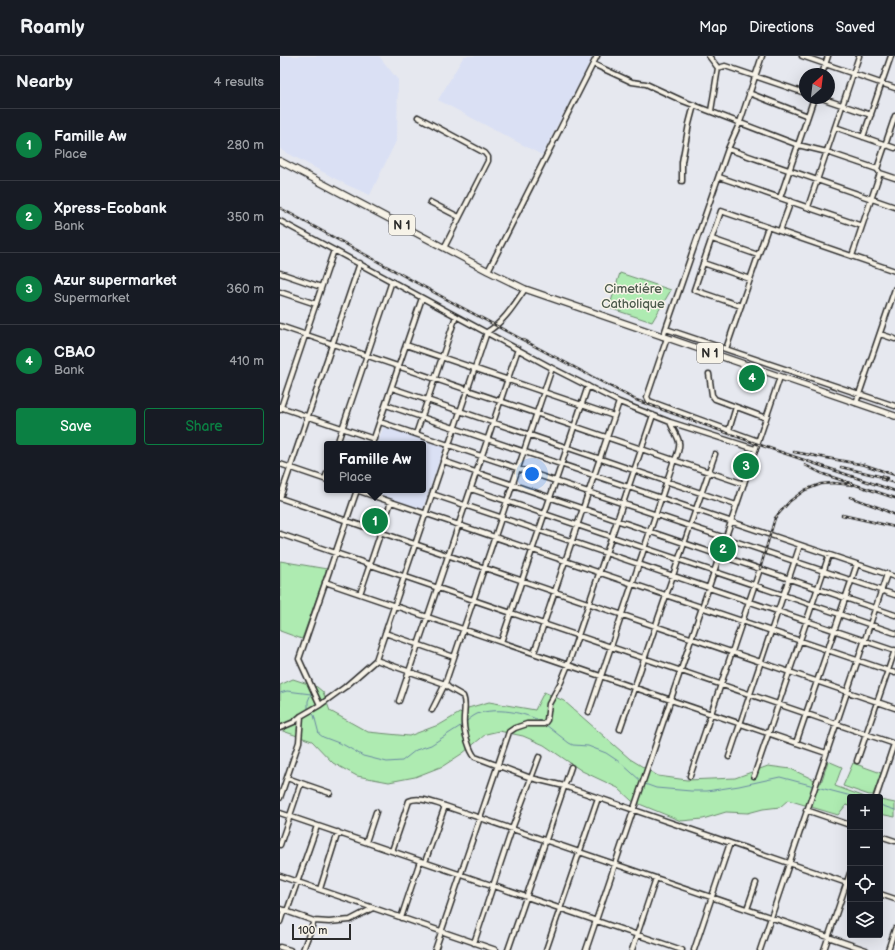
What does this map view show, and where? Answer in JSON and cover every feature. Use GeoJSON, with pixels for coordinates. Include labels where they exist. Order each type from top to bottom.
{"type":"FeatureCollection","features":[{"type":"Feature","properties":{"kind":"highway","name":"N 1"},"geometry":{"type":"LineString","coordinates":[[280,161],[525,289],[895,416]]}},
{"type":"Feature","properties":{"kind":"street"},"geometry":{"type":"LineString","coordinates":[[488,271],[597,56]]}},
{"type":"Feature","properties":{"kind":"street"},"geometry":{"type":"LineString","coordinates":[[709,56],[718,68],[711,111]]}},
{"type":"Feature","properties":{"kind":"street"},"geometry":{"type":"LineString","coordinates":[[758,441],[649,401],[647,397],[665,338],[666,329],[728,149],[740,122],[762,56]]}},
{"type":"Feature","properties":{"kind":"street"},"geometry":{"type":"LineString","coordinates":[[802,56],[895,88]]}},
{"type":"Feature","properties":{"kind":"street"},"geometry":{"type":"LineString","coordinates":[[824,68],[828,56]]}},
{"type":"Feature","properties":{"kind":"street"},"geometry":{"type":"LineString","coordinates":[[808,207],[859,56]]}},
{"type":"Feature","properties":{"kind":"street"},"geometry":{"type":"LineString","coordinates":[[864,137],[891,56]]}},
{"type":"Feature","properties":{"kind":"street"},"geometry":{"type":"LineString","coordinates":[[593,64],[632,82],[646,84],[694,105],[798,145],[827,152],[895,178]]}},
{"type":"Feature","properties":{"kind":"street"},"geometry":{"type":"LineString","coordinates":[[718,68],[725,66],[799,90]]}},
{"type":"Feature","properties":{"kind":"street"},"geometry":{"type":"LineString","coordinates":[[749,94],[808,116]]}},
{"type":"Feature","properties":{"kind":"street"},"geometry":{"type":"LineString","coordinates":[[835,103],[871,115]]}},
{"type":"Feature","properties":{"kind":"street"},"geometry":{"type":"LineString","coordinates":[[780,198],[812,104]]}},
{"type":"Feature","properties":{"kind":"street"},"geometry":{"type":"LineString","coordinates":[[682,181],[682,162],[694,105]]}},
{"type":"Feature","properties":{"kind":"street"},"geometry":{"type":"LineString","coordinates":[[418,117],[485,153],[488,157],[488,161],[444,248]]}},
{"type":"Feature","properties":{"kind":"street"},"geometry":{"type":"LineString","coordinates":[[852,256],[879,171],[885,144],[895,117]]}},
{"type":"Feature","properties":{"kind":"street"},"geometry":{"type":"LineString","coordinates":[[835,127],[895,148]]}},
{"type":"Feature","properties":{"kind":"street"},"geometry":{"type":"LineString","coordinates":[[728,149],[895,207]]}},
{"type":"Feature","properties":{"kind":"street"},"geometry":{"type":"LineString","coordinates":[[719,177],[862,226]]}},
{"type":"Feature","properties":{"kind":"street"},"geometry":{"type":"LineString","coordinates":[[780,231],[791,201]]}},
{"type":"Feature","properties":{"kind":"street"},"geometry":{"type":"LineString","coordinates":[[430,202],[460,217]]}},
{"type":"Feature","properties":{"kind":"street"},"geometry":{"type":"LineString","coordinates":[[741,306],[694,290],[721,211],[895,271]]}},
{"type":"Feature","properties":{"kind":"street"},"geometry":{"type":"LineString","coordinates":[[280,221],[518,350],[619,402],[670,422],[755,450]]}},
{"type":"Feature","properties":{"kind":"street"},"geometry":{"type":"LineString","coordinates":[[726,349],[768,227]]}},
{"type":"Feature","properties":{"kind":"street"},"geometry":{"type":"LineString","coordinates":[[712,239],[758,254]]}},
{"type":"Feature","properties":{"kind":"street"},"geometry":{"type":"LineString","coordinates":[[334,250],[280,408],[374,439],[422,298]]}},
{"type":"Feature","properties":{"kind":"street"},"geometry":{"type":"LineString","coordinates":[[703,263],[750,279]]}},
{"type":"Feature","properties":{"kind":"street"},"geometry":{"type":"LineString","coordinates":[[360,264],[280,498],[895,708]]}},
{"type":"Feature","properties":{"kind":"street"},"geometry":{"type":"LineString","coordinates":[[280,273],[321,287]]}},
{"type":"Feature","properties":{"kind":"street"},"geometry":{"type":"LineString","coordinates":[[338,441],[392,281]]}},
{"type":"Feature","properties":{"kind":"street"},"geometry":{"type":"LineString","coordinates":[[280,728],[294,722],[320,705],[345,687],[376,660],[487,332],[497,326],[513,307],[525,289]]}},
{"type":"Feature","properties":{"kind":"street"},"geometry":{"type":"LineString","coordinates":[[856,403],[895,289]]}},
{"type":"Feature","properties":{"kind":"street"},"geometry":{"type":"LineString","coordinates":[[280,292],[316,304]]}},
{"type":"Feature","properties":{"kind":"street"},"geometry":{"type":"LineString","coordinates":[[416,434],[456,316]]}},
{"type":"Feature","properties":{"kind":"street"},"geometry":{"type":"LineString","coordinates":[[280,326],[744,484]]}},
{"type":"Feature","properties":{"kind":"street"},"geometry":{"type":"LineString","coordinates":[[666,329],[895,406]]}},
{"type":"Feature","properties":{"kind":"street"},"geometry":{"type":"LineString","coordinates":[[880,334],[895,339]]}},
{"type":"Feature","properties":{"kind":"street"},"geometry":{"type":"LineString","coordinates":[[406,345],[614,416]]}},
{"type":"Feature","properties":{"kind":"street"},"geometry":{"type":"LineString","coordinates":[[399,701],[518,350]]}},
{"type":"Feature","properties":{"kind":"street"},"geometry":{"type":"LineString","coordinates":[[432,710],[445,684],[552,368]]}},
{"type":"Feature","properties":{"kind":"street"},"geometry":{"type":"LineString","coordinates":[[708,374],[713,397],[720,402],[766,418]]}},
{"type":"Feature","properties":{"kind":"street"},"geometry":{"type":"LineString","coordinates":[[586,950],[780,377]]}},
{"type":"Feature","properties":{"kind":"street"},"geometry":{"type":"LineString","coordinates":[[501,642],[588,386]]}},
{"type":"Feature","properties":{"kind":"street"},"geometry":{"type":"LineString","coordinates":[[392,388],[736,505]]}},
{"type":"Feature","properties":{"kind":"street"},"geometry":{"type":"LineString","coordinates":[[534,653],[619,402]]}},
{"type":"Feature","properties":{"kind":"street"},"geometry":{"type":"LineString","coordinates":[[386,405],[895,577]]}},
{"type":"Feature","properties":{"kind":"street"},"geometry":{"type":"LineString","coordinates":[[729,430],[736,407]]}},
{"type":"Feature","properties":{"kind":"street"},"geometry":{"type":"LineString","coordinates":[[435,950],[509,732],[515,728],[527,724],[545,723],[547,720],[549,704],[568,665],[653,415]]}},
{"type":"Feature","properties":{"kind":"street"},"geometry":{"type":"LineString","coordinates":[[380,422],[895,595]]}},
{"type":"Feature","properties":{"kind":"street"},"geometry":{"type":"LineString","coordinates":[[589,712],[655,514],[680,445],[679,438],[670,422]]}},
{"type":"Feature","properties":{"kind":"street"},"geometry":{"type":"LineString","coordinates":[[620,729],[714,454]]}},
{"type":"Feature","properties":{"kind":"street"},"geometry":{"type":"LineString","coordinates":[[443,461],[895,615]]}},
{"type":"Feature","properties":{"kind":"street"},"geometry":{"type":"LineString","coordinates":[[280,464],[324,479]]}},
{"type":"Feature","properties":{"kind":"street"},"geometry":{"type":"LineString","coordinates":[[471,489],[895,633]]}},
{"type":"Feature","properties":{"kind":"street"},"geometry":{"type":"LineString","coordinates":[[320,705],[299,659],[355,493]]}},
{"type":"Feature","properties":{"kind":"street"},"geometry":{"type":"LineString","coordinates":[[365,493],[895,673]]}},
{"type":"Feature","properties":{"kind":"street"},"geometry":{"type":"LineString","coordinates":[[432,494],[834,631],[895,650],[857,761]]}},
{"type":"Feature","properties":{"kind":"street"},"geometry":{"type":"LineString","coordinates":[[360,594],[391,502]]}},
{"type":"Feature","properties":{"kind":"street"},"geometry":{"type":"LineString","coordinates":[[280,534],[894,744],[877,794]]}},
{"type":"Feature","properties":{"kind":"street"},"geometry":{"type":"LineString","coordinates":[[729,757],[800,545]]}},
{"type":"Feature","properties":{"kind":"street"},"geometry":{"type":"LineString","coordinates":[[754,776],[829,555]]}},
{"type":"Feature","properties":{"kind":"street"},"geometry":{"type":"LineString","coordinates":[[796,743],[857,564]]}},
{"type":"Feature","properties":{"kind":"street"},"geometry":{"type":"LineString","coordinates":[[690,776],[760,569]]}},
{"type":"Feature","properties":{"kind":"street"},"geometry":{"type":"LineString","coordinates":[[760,950],[886,574]]}},
{"type":"Feature","properties":{"kind":"street"},"geometry":{"type":"LineString","coordinates":[[326,582],[826,753]]}},
{"type":"Feature","properties":{"kind":"street"},"geometry":{"type":"LineString","coordinates":[[384,633],[454,657]]}},
{"type":"Feature","properties":{"kind":"street"},"geometry":{"type":"LineString","coordinates":[[376,660],[445,684],[463,696],[464,724],[472,755],[475,757],[531,778],[564,786],[847,883]]}},
{"type":"Feature","properties":{"kind":"street"},"geometry":{"type":"LineString","coordinates":[[280,798],[299,742],[301,716]]}},
{"type":"Feature","properties":{"kind":"street"},"geometry":{"type":"LineString","coordinates":[[474,942],[538,757]]}},
{"type":"Feature","properties":{"kind":"street"},"geometry":{"type":"LineString","coordinates":[[508,950],[570,767]]}},
{"type":"Feature","properties":{"kind":"street"},"geometry":{"type":"LineString","coordinates":[[287,778],[330,793]]}},
{"type":"Feature","properties":{"kind":"street"},"geometry":{"type":"LineString","coordinates":[[280,845],[301,783]]}},
{"type":"Feature","properties":{"kind":"street"},"geometry":{"type":"LineString","coordinates":[[546,950],[598,798]]}},
{"type":"Feature","properties":{"kind":"street"},"geometry":{"type":"LineString","coordinates":[[392,851],[409,801],[412,799],[420,800],[444,806],[546,840],[866,950]]}},
{"type":"Feature","properties":{"kind":"street"},"geometry":{"type":"LineString","coordinates":[[425,862],[444,806]]}},
{"type":"Feature","properties":{"kind":"street"},"geometry":{"type":"LineString","coordinates":[[806,810],[847,824]]}},
{"type":"Feature","properties":{"kind":"street"},"geometry":{"type":"LineString","coordinates":[[366,842],[376,812]]}},
{"type":"Feature","properties":{"kind":"street"},"geometry":{"type":"LineString","coordinates":[[280,813],[682,950]]}},
{"type":"Feature","properties":{"kind":"street"},"geometry":{"type":"LineString","coordinates":[[280,922],[284,910],[298,882],[317,826]]}},
{"type":"Feature","properties":{"kind":"street"},"geometry":{"type":"LineString","coordinates":[[320,889],[338,832]]}},
{"type":"Feature","properties":{"kind":"street"},"geometry":{"type":"LineString","coordinates":[[883,837],[895,841]]}},
{"type":"Feature","properties":{"kind":"street"},"geometry":{"type":"LineString","coordinates":[[694,950],[730,843]]}},
{"type":"Feature","properties":{"kind":"street"},"geometry":{"type":"LineString","coordinates":[[401,918],[420,861]]}},
{"type":"Feature","properties":{"kind":"street"},"geometry":{"type":"LineString","coordinates":[[280,876],[496,950]]}},
{"type":"Feature","properties":{"kind":"street"},"geometry":{"type":"LineString","coordinates":[[632,950],[656,878]]}},
{"type":"Feature","properties":{"kind":"street"},"geometry":{"type":"LineString","coordinates":[[747,909],[756,883]]}},
{"type":"Feature","properties":{"kind":"street"},"geometry":{"type":"LineString","coordinates":[[824,950],[847,886]]}},
{"type":"Feature","properties":{"kind":"street"},"geometry":{"type":"LineString","coordinates":[[883,895],[895,899]]}},
{"type":"Feature","properties":{"kind":"street"},"geometry":{"type":"LineString","coordinates":[[284,910],[314,921],[329,922],[350,920],[373,908]]}},
{"type":"Feature","properties":{"kind":"street"},"geometry":{"type":"LineString","coordinates":[[303,950],[314,921]]}},
{"type":"Feature","properties":{"kind":"street"},"geometry":{"type":"LineString","coordinates":[[888,950],[895,929]]}},
{"type":"Feature","properties":{"kind":"street"},"geometry":{"type":"LineString","coordinates":[[280,947],[290,950]]}},
{"type":"Feature","properties":{"kind":"shaded area"},"geometry":{"type":"Polygon","coordinates":[[[280,56],[379,56],[398,80],[397,139],[370,195],[347,185],[280,149],[280,56]]]}},
{"type":"Feature","properties":{"kind":"shaded area"},"geometry":{"type":"Polygon","coordinates":[[[464,56],[593,56],[542,155],[438,100],[464,56]]]}},
{"type":"Feature","properties":{"kind":"shaded area"},"geometry":{"type":"Polygon","coordinates":[[[384,426],[444,447],[422,511],[371,493],[426,493],[426,441],[378,441],[384,426]]]}},
{"type":"Feature","properties":{"kind":"green space","name":"Cimetiére Catholique"},"geometry":{"type":"Polygon","coordinates":[[[620,273],[671,290],[652,322],[609,308],[620,273]]]}},
{"type":"Feature","properties":{"kind":"green space"},"geometry":{"type":"Polygon","coordinates":[[[280,561],[327,569],[302,639],[280,631],[280,561]]]}},
{"type":"Feature","properties":{"kind":"green space"},"geometry":{"type":"Polygon","coordinates":[[[293,679],[317,687],[323,692],[330,711],[368,732],[409,736],[441,724],[468,708],[489,702],[535,710],[544,692],[564,701],[630,759],[658,776],[687,780],[735,778],[768,766],[791,769],[821,783],[828,761],[842,767],[835,786],[857,794],[847,794],[847,805],[838,815],[788,800],[780,807],[748,813],[726,812],[703,819],[681,821],[632,801],[618,788],[582,771],[544,745],[523,736],[499,731],[486,734],[463,753],[443,766],[415,777],[389,782],[357,776],[333,763],[312,741],[280,730],[280,685],[293,679]]]}},
{"type":"Feature","properties":{"kind":"green space"},"geometry":{"type":"Polygon","coordinates":[[[853,763],[881,773],[873,794],[866,794],[843,786],[853,763]]]}},
{"type":"Feature","properties":{"kind":"green space"},"geometry":{"type":"Polygon","coordinates":[[[883,801],[895,803],[895,817],[883,815],[883,801]]]}},
{"type":"Feature","properties":{"kind":"waterway"},"geometry":{"type":"LineString","coordinates":[[280,693],[287,691],[311,694],[308,701],[308,709]]}},
{"type":"Feature","properties":{"kind":"waterway"},"geometry":{"type":"LineString","coordinates":[[466,722],[477,714],[492,711],[519,713],[542,722]]}},
{"type":"Feature","properties":{"kind":"waterway"},"geometry":{"type":"LineString","coordinates":[[310,712],[314,715],[319,734],[323,737],[344,745],[363,756],[387,762],[402,761],[416,750],[431,745],[462,725]]}},
{"type":"Feature","properties":{"kind":"waterway"},"geometry":{"type":"LineString","coordinates":[[546,725],[573,745],[588,746],[606,753],[621,763],[642,782]]}},
{"type":"Feature","properties":{"kind":"waterway"},"geometry":{"type":"LineString","coordinates":[[645,784],[656,788],[707,791],[780,777],[814,786]]}},
{"type":"Feature","properties":{"kind":"waterway"},"geometry":{"type":"LineString","coordinates":[[817,787],[847,795]]}},
{"type":"Feature","properties":{"kind":"waterway"},"geometry":{"type":"LineString","coordinates":[[883,806],[895,810]]}},
{"type":"Feature","properties":{"kind":"railway"},"geometry":{"type":"LineString","coordinates":[[280,208],[459,306],[636,400],[763,446],[895,491]]}},
{"type":"Feature","properties":{"kind":"railway"},"geometry":{"type":"LineString","coordinates":[[794,452],[865,465],[895,475]]}},
{"type":"Feature","properties":{"kind":"railway"},"geometry":{"type":"LineString","coordinates":[[805,465],[823,474],[895,498]]}},
{"type":"Feature","properties":{"kind":"railway"},"geometry":{"type":"LineString","coordinates":[[841,467],[887,478]]}},
{"type":"Feature","properties":{"kind":"railway"},"geometry":{"type":"LineString","coordinates":[[881,479],[895,483]]}},
{"type":"Feature","properties":{"kind":"railway"},"geometry":{"type":"LineString","coordinates":[[760,569],[775,518],[790,501],[805,490],[821,484],[833,483],[853,485]]}},
{"type":"Feature","properties":{"kind":"railway"},"geometry":{"type":"LineString","coordinates":[[850,497],[895,515]]}},
{"type":"Feature","properties":{"kind":"railway"},"geometry":{"type":"LineString","coordinates":[[842,515],[895,527]]}},
{"type":"Feature","properties":{"kind":"place","name":"CBAO"},"geometry":{"type":"Point","coordinates":[752,378]}},
{"type":"Feature","properties":{"kind":"place","name":"Azur supermarket"},"geometry":{"type":"Point","coordinates":[746,466]}},
{"type":"Feature","properties":{"kind":"place","name":"Famille Aw"},"geometry":{"type":"Point","coordinates":[375,521]}},
{"type":"Feature","properties":{"kind":"place","name":"Xpress-Ecobank"},"geometry":{"type":"Point","coordinates":[723,549]}}]}
